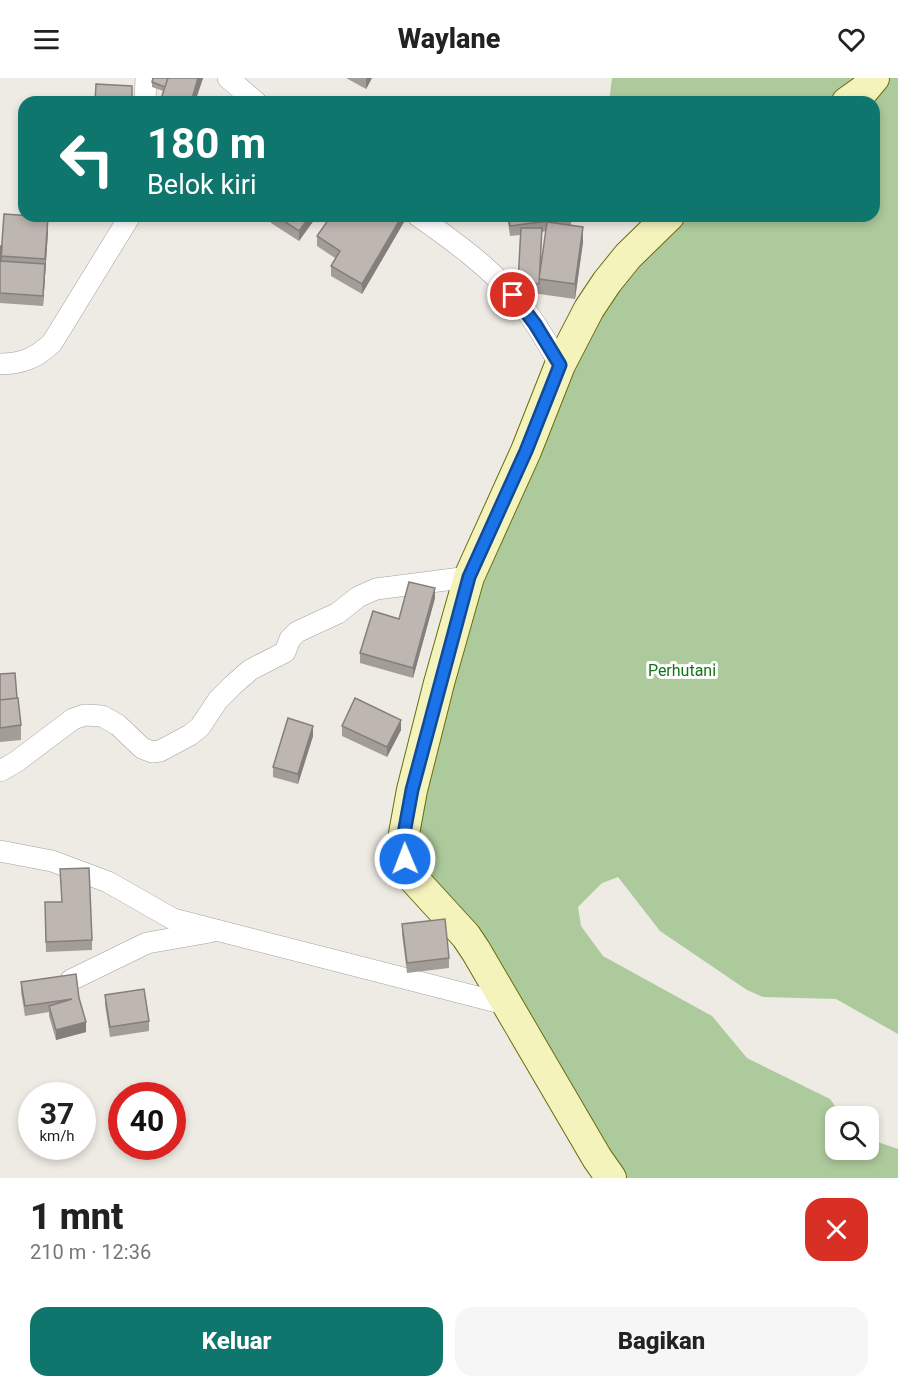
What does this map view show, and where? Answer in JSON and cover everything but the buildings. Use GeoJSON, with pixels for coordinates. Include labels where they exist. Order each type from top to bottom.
{"type":"FeatureCollection","features":[{"type":"Feature","properties":{"kind":"street"},"geometry":{"type":"LineString","coordinates":[[145,96],[146,78]]}},
{"type":"Feature","properties":{"kind":"street"},"geometry":{"type":"LineString","coordinates":[[228,78],[249,96]]}},
{"type":"Feature","properties":{"kind":"street"},"geometry":{"type":"LineString","coordinates":[[856,96],[874,78]]}},
{"type":"Feature","properties":{"kind":"street"},"geometry":{"type":"LineString","coordinates":[[0,364],[30,360],[52,342],[126,222]]}},
{"type":"Feature","properties":{"kind":"street"},"geometry":{"type":"LineString","coordinates":[[426,222],[470,253],[522,304],[560,365]]}},
{"type":"Feature","properties":{"kind":"street"},"geometry":{"type":"LineString","coordinates":[[611,1178],[466,936],[412,877],[405,859],[403,839],[420,758],[469,577],[526,451],[560,365],[589,309],[628,256],[663,222]]}},
{"type":"Feature","properties":{"kind":"street"},"geometry":{"type":"LineString","coordinates":[[0,771],[16,762],[73,719],[85,715],[102,716],[118,724],[142,748],[152,752],[160,751],[176,744],[200,727],[218,700],[233,685],[250,670],[285,652],[290,639],[297,632],[338,614],[358,597],[376,589],[469,577]]}},
{"type":"Feature","properties":{"kind":"street"},"geometry":{"type":"LineString","coordinates":[[0,852],[52,861],[108,882],[173,919],[509,1005]]}},
{"type":"Feature","properties":{"kind":"street"},"geometry":{"type":"LineString","coordinates":[[71,980],[147,943],[220,931]]}},
{"type":"Feature","properties":{"kind":"green space","name":"Perhutani"},"geometry":{"type":"Polygon","coordinates":[[[612,78],[898,78],[898,1034],[836,999],[763,997],[747,990],[660,931],[618,877],[602,883],[578,907],[581,926],[603,956],[712,1016],[747,1058],[830,1099],[835,1106],[825,1106],[825,1160],[879,1160],[879,1142],[898,1149],[898,1178],[625,1178],[412,848],[457,653],[530,462],[610,289],[668,222],[880,222],[880,96],[610,96],[612,78]]]}},
{"type":"Feature","properties":{"kind":"route"},"geometry":{"type":"LineString","coordinates":[[405,859],[403,839],[412,790],[469,577],[526,451],[560,365],[522,304],[513,295]]}}]}
